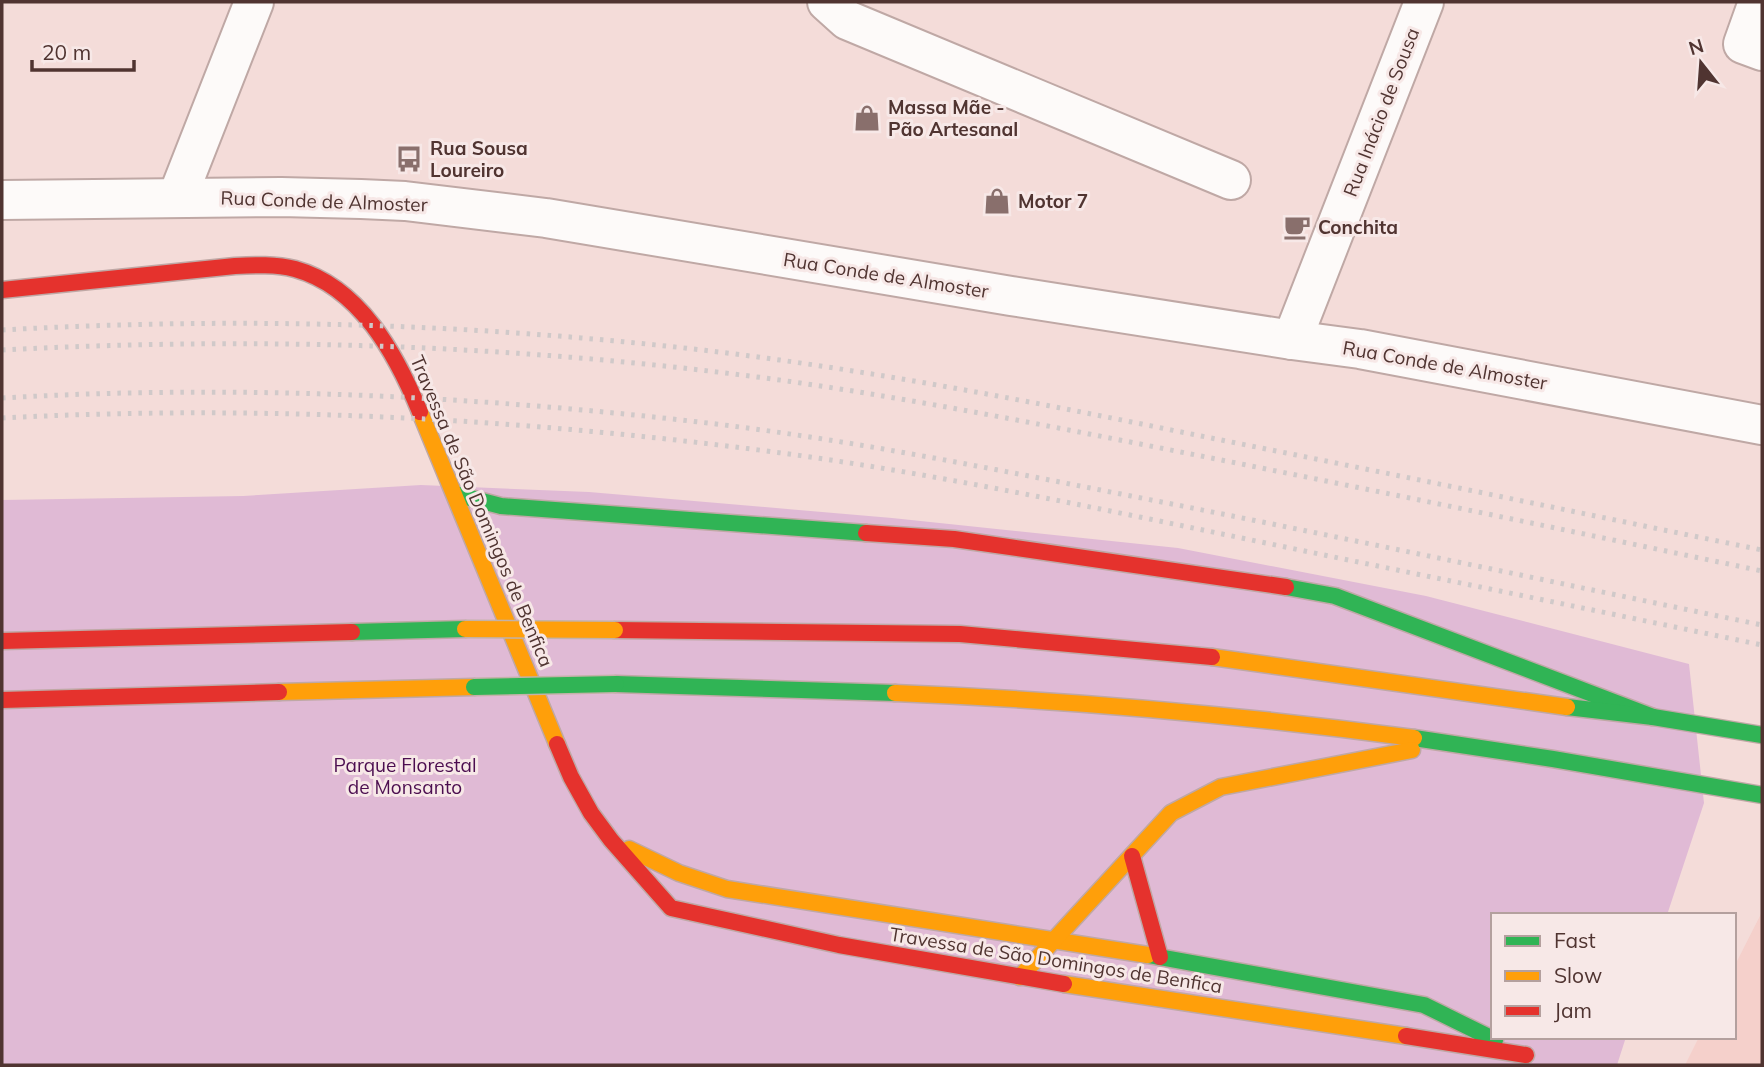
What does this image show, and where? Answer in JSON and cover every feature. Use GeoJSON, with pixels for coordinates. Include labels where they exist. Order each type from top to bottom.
{"type":"FeatureCollection","features":[{"type":"Feature","properties":{"kind":"main road","name":"Travessa de São Domingos de Benfica"},"geometry":{"type":"LineString","coordinates":[[2,290],[234,265],[266,265],[295,269],[326,281],[343,293],[392,353],[405,376],[571,777],[591,813],[611,841],[671,908],[839,945],[1020,977],[1531,1060]]}},
{"type":"Feature","properties":{"kind":"main road"},"geometry":{"type":"LineString","coordinates":[[455,494],[501,506],[954,539],[1266,583],[1335,596],[1653,717]]}},
{"type":"Feature","properties":{"kind":"main road"},"geometry":{"type":"LineString","coordinates":[[2,641],[465,629],[960,634],[1220,658],[1555,706],[1653,717],[1762,735]]}},
{"type":"Feature","properties":{"kind":"main road"},"geometry":{"type":"LineString","coordinates":[[2,700],[616,684],[963,697],[1200,713],[1446,743],[1641,772],[1762,796]]}},
{"type":"Feature","properties":{"kind":"main road"},"geometry":{"type":"LineString","coordinates":[[1020,977],[1171,813],[1221,787],[1446,743]]}},
{"type":"Feature","properties":{"kind":"main road","name":"Travessa de São Domingos de Benfica"},"geometry":{"type":"LineString","coordinates":[[611,841],[679,873],[727,889],[1160,957],[1424,1005],[1531,1060]]}},
{"type":"Feature","properties":{"kind":"main road"},"geometry":{"type":"LineString","coordinates":[[1132,856],[1160,957]]}},
{"type":"Feature","properties":{"kind":"street"},"geometry":{"type":"LineString","coordinates":[[177,198],[254,2]]}},
{"type":"Feature","properties":{"kind":"street"},"geometry":{"type":"LineString","coordinates":[[827,2],[847,20],[1231,180]]}},
{"type":"Feature","properties":{"kind":"street","name":"Rua Inácio de Sousa"},"geometry":{"type":"LineString","coordinates":[[1292,340],[1424,2]]}},
{"type":"Feature","properties":{"kind":"street"},"geometry":{"type":"LineString","coordinates":[[1758,2],[1743,44],[1762,51]]}},
{"type":"Feature","properties":{"kind":"street","name":"Rua Conde de Almoster"},"geometry":{"type":"LineString","coordinates":[[2,200],[281,197],[405,201],[546,218],[1466,367],[1762,425]]}},
{"type":"Feature","properties":{"kind":"shaded area"},"geometry":{"type":"Polygon","coordinates":[[[1762,912],[1762,1065],[1685,1065],[1698,1039],[1736,1039],[1736,963],[1762,912]]]}},
{"type":"Feature","properties":{"kind":"green space","name":"Parque Florestal de Monsanto"},"geometry":{"type":"Polygon","coordinates":[[[421,485],[589,492],[892,518],[1178,548],[1426,596],[1689,664],[1704,803],[1668,913],[1491,913],[1491,1039],[1625,1039],[1617,1065],[2,1065],[2,500],[243,496],[421,485]]]}},
{"type":"Feature","properties":{"kind":"railway"},"geometry":{"type":"LineString","coordinates":[[2,330],[240,323],[398,326],[557,336],[707,351],[849,370],[990,395],[1762,550]]}},
{"type":"Feature","properties":{"kind":"railway"},"geometry":{"type":"LineString","coordinates":[[2,350],[199,344],[395,347],[592,359],[787,381],[943,406],[1098,436],[1762,571]]}},
{"type":"Feature","properties":{"kind":"railway"},"geometry":{"type":"LineString","coordinates":[[2,398],[180,392],[359,395],[538,406],[716,424],[872,447],[1028,476],[1762,625]]}},
{"type":"Feature","properties":{"kind":"railway"},"geometry":{"type":"LineString","coordinates":[[2,418],[187,413],[373,416],[558,428],[743,448],[865,465],[1047,498],[1762,645]]}},
{"type":"Feature","properties":{"kind":"traffic: fast"},"geometry":{"type":"LineString","coordinates":[[455,494],[501,506],[866,533]]}},
{"type":"Feature","properties":{"kind":"traffic: fast"},"geometry":{"type":"LineString","coordinates":[[1286,587],[1335,596],[1653,717]]}},
{"type":"Feature","properties":{"kind":"traffic: fast"},"geometry":{"type":"LineString","coordinates":[[352,632],[465,629]]}},
{"type":"Feature","properties":{"kind":"traffic: fast"},"geometry":{"type":"LineString","coordinates":[[616,684],[895,693]]}},
{"type":"Feature","properties":{"kind":"traffic: fast"},"geometry":{"type":"LineString","coordinates":[[474,687],[616,684]]}},
{"type":"Feature","properties":{"kind":"traffic: fast"},"geometry":{"type":"LineString","coordinates":[[1567,707],[1653,717],[1762,735]]}},
{"type":"Feature","properties":{"kind":"traffic: fast"},"geometry":{"type":"LineString","coordinates":[[1414,738],[1762,795]]}},
{"type":"Feature","properties":{"kind":"traffic: fast"},"geometry":{"type":"LineString","coordinates":[[1148,955],[1424,1005],[1491,1038]]}},
{"type":"Feature","properties":{"kind":"traffic: slow"},"geometry":{"type":"LineString","coordinates":[[420,412],[557,744]]}},
{"type":"Feature","properties":{"kind":"traffic: slow"},"geometry":{"type":"LineString","coordinates":[[465,629],[615,630]]}},
{"type":"Feature","properties":{"kind":"traffic: slow"},"geometry":{"type":"LineString","coordinates":[[1212,657],[1567,707]]}},
{"type":"Feature","properties":{"kind":"traffic: slow"},"geometry":{"type":"LineString","coordinates":[[279,692],[474,687]]}},
{"type":"Feature","properties":{"kind":"traffic: slow"},"geometry":{"type":"LineString","coordinates":[[895,693],[1155,710],[1414,738]]}},
{"type":"Feature","properties":{"kind":"traffic: slow"},"geometry":{"type":"LineString","coordinates":[[1020,977],[1171,813],[1221,787],[1412,750]]}},
{"type":"Feature","properties":{"kind":"traffic: slow"},"geometry":{"type":"LineString","coordinates":[[629,849],[679,873],[727,889],[1148,955]]}},
{"type":"Feature","properties":{"kind":"traffic: slow"},"geometry":{"type":"LineString","coordinates":[[1064,984],[1406,1036]]}},
{"type":"Feature","properties":{"kind":"traffic: jam"},"geometry":{"type":"LineString","coordinates":[[2,290],[235,266],[258,265],[295,269],[318,278],[357,307],[387,346],[420,412]]}},
{"type":"Feature","properties":{"kind":"traffic: jam"},"geometry":{"type":"LineString","coordinates":[[866,533],[954,539],[1286,587]]}},
{"type":"Feature","properties":{"kind":"traffic: jam"},"geometry":{"type":"LineString","coordinates":[[615,630],[960,634],[1212,657]]}},
{"type":"Feature","properties":{"kind":"traffic: jam"},"geometry":{"type":"LineString","coordinates":[[2,641],[352,632]]}},
{"type":"Feature","properties":{"kind":"traffic: jam"},"geometry":{"type":"LineString","coordinates":[[2,700],[279,692]]}},
{"type":"Feature","properties":{"kind":"traffic: jam"},"geometry":{"type":"LineString","coordinates":[[557,744],[591,813],[671,908],[839,945],[1064,984]]}},
{"type":"Feature","properties":{"kind":"traffic: jam"},"geometry":{"type":"LineString","coordinates":[[1132,856],[1160,957]]}},
{"type":"Feature","properties":{"kind":"traffic: jam"},"geometry":{"type":"LineString","coordinates":[[1406,1036],[1526,1055]]}},
{"type":"Feature","properties":{"kind":"place","name":"Massa Mãe - Pão Artesanal"},"geometry":{"type":"Point","coordinates":[867,118]}},
{"type":"Feature","properties":{"kind":"place","name":"Rua Sousa Loureiro"},"geometry":{"type":"Point","coordinates":[409,159]}},
{"type":"Feature","properties":{"kind":"place","name":"Motor 7"},"geometry":{"type":"Point","coordinates":[997,201]}},
{"type":"Feature","properties":{"kind":"place","name":"Conchita"},"geometry":{"type":"Point","coordinates":[1297,227]}}]}
